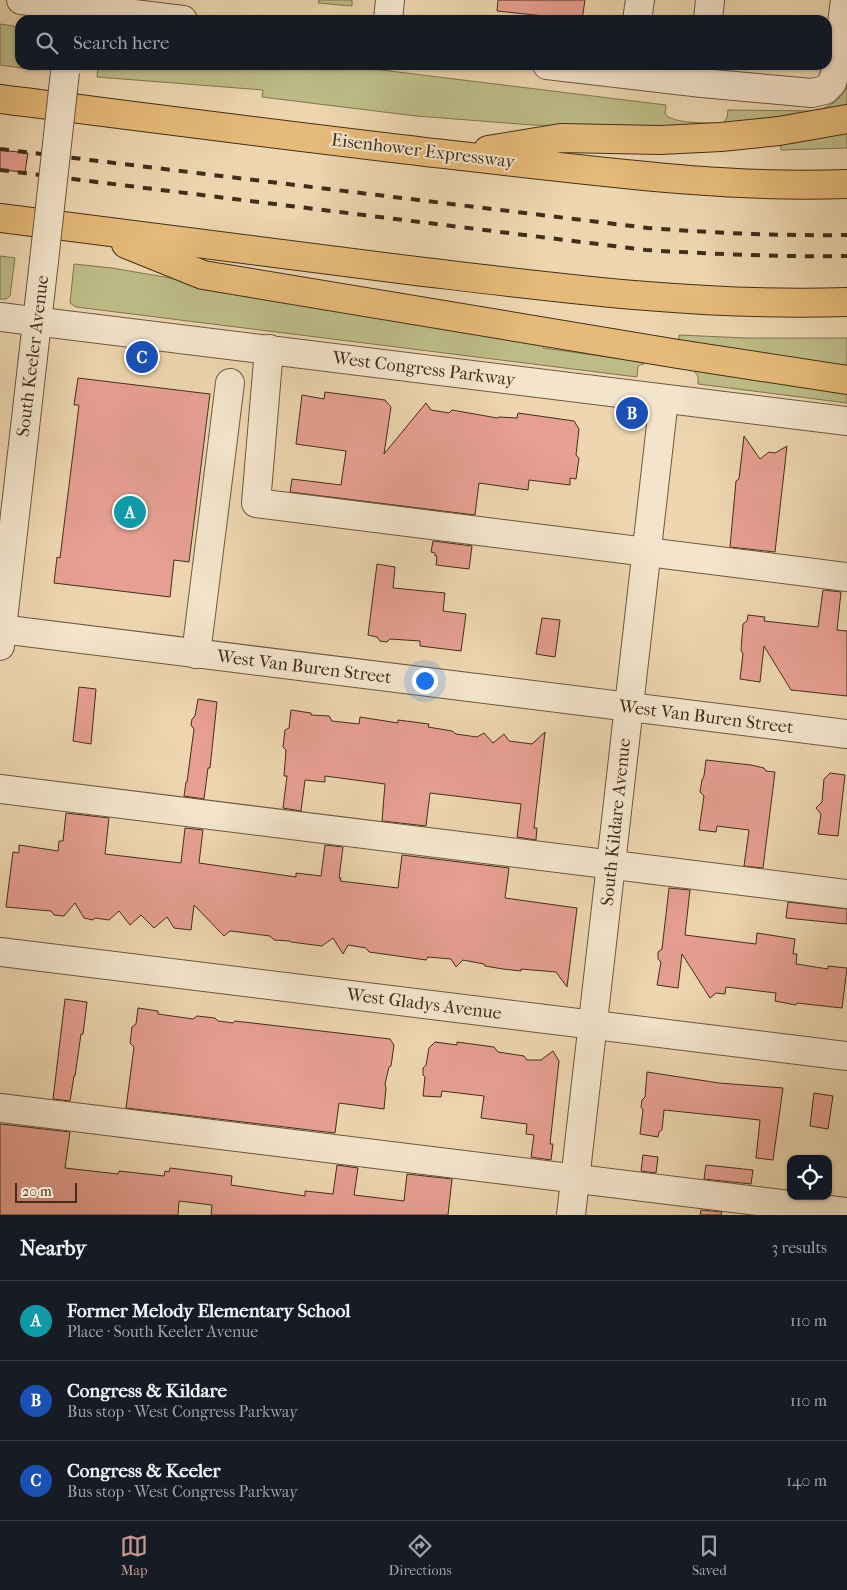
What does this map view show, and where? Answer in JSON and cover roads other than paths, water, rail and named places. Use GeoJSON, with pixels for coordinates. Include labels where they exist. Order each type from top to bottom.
{"type":"FeatureCollection","features":[{"type":"Feature","properties":{"kind":"highway","name":"Eisenhower Expressway"},"geometry":{"type":"LineString","coordinates":[[0,99],[454,156],[673,179],[747,184],[847,184]]}},
{"type":"Feature","properties":{"kind":"highway"},"geometry":{"type":"LineString","coordinates":[[454,156],[561,138],[660,140],[720,137],[779,131],[847,119]]}},
{"type":"Feature","properties":{"kind":"highway"},"geometry":{"type":"LineString","coordinates":[[0,218],[485,279],[631,294],[717,301],[847,302]]}},
{"type":"Feature","properties":{"kind":"highway"},"geometry":{"type":"LineString","coordinates":[[90,230],[203,275],[678,354],[847,380]]}},
{"type":"Feature","properties":{"kind":"street"},"geometry":{"type":"LineString","coordinates":[[21,0],[72,9],[133,15]]}},
{"type":"Feature","properties":{"kind":"street"},"geometry":{"type":"LineString","coordinates":[[388,15],[390,0]]}},
{"type":"Feature","properties":{"kind":"street"},"geometry":{"type":"LineString","coordinates":[[638,15],[640,0]]}},
{"type":"Feature","properties":{"kind":"street"},"geometry":{"type":"LineString","coordinates":[[708,15],[710,0]]}},
{"type":"Feature","properties":{"kind":"street"},"geometry":{"type":"LineString","coordinates":[[631,70],[703,74],[812,92],[825,90],[832,83],[836,70],[846,0]]}},
{"type":"Feature","properties":{"kind":"street","name":"South Keeler Avenue"},"geometry":{"type":"LineString","coordinates":[[1,635],[10,473],[37,321],[66,70]]}},
{"type":"Feature","properties":{"kind":"street","name":"West Congress Parkway"},"geometry":{"type":"LineString","coordinates":[[0,317],[847,421]]}},
{"type":"Feature","properties":{"kind":"street"},"geometry":{"type":"LineString","coordinates":[[270,349],[256,503],[847,577]]}},
{"type":"Feature","properties":{"kind":"street"},"geometry":{"type":"LineString","coordinates":[[196,654],[230,383]]}},
{"type":"Feature","properties":{"kind":"street","name":"South Kildare Avenue"},"geometry":{"type":"LineString","coordinates":[[571,1215],[664,399]]}},
{"type":"Feature","properties":{"kind":"street","name":"West Van Buren Street"},"geometry":{"type":"LineString","coordinates":[[1,635],[196,654],[847,734]]}},
{"type":"Feature","properties":{"kind":"street"},"geometry":{"type":"LineString","coordinates":[[0,789],[847,894]]}},
{"type":"Feature","properties":{"kind":"street","name":"West Gladys Avenue"},"geometry":{"type":"LineString","coordinates":[[0,952],[847,1056]]}},
{"type":"Feature","properties":{"kind":"street"},"geometry":{"type":"LineString","coordinates":[[0,1108],[847,1212]]}},
{"type":"Feature","properties":{"kind":"railway"},"geometry":{"type":"LineString","coordinates":[[0,149],[648,228],[748,234],[847,235]]}},
{"type":"Feature","properties":{"kind":"railway"},"geometry":{"type":"LineString","coordinates":[[0,170],[646,250],[746,255],[847,256]]}},
{"type":"Feature","properties":{"kind":"place","name":"Congress & Keeler"},"geometry":{"type":"Point","coordinates":[142,357]}},
{"type":"Feature","properties":{"kind":"place","name":"Congress & Kildare"},"geometry":{"type":"Point","coordinates":[632,413]}},
{"type":"Feature","properties":{"kind":"place","name":"Former Melody Elementary School"},"geometry":{"type":"Point","coordinates":[130,512]}}]}
